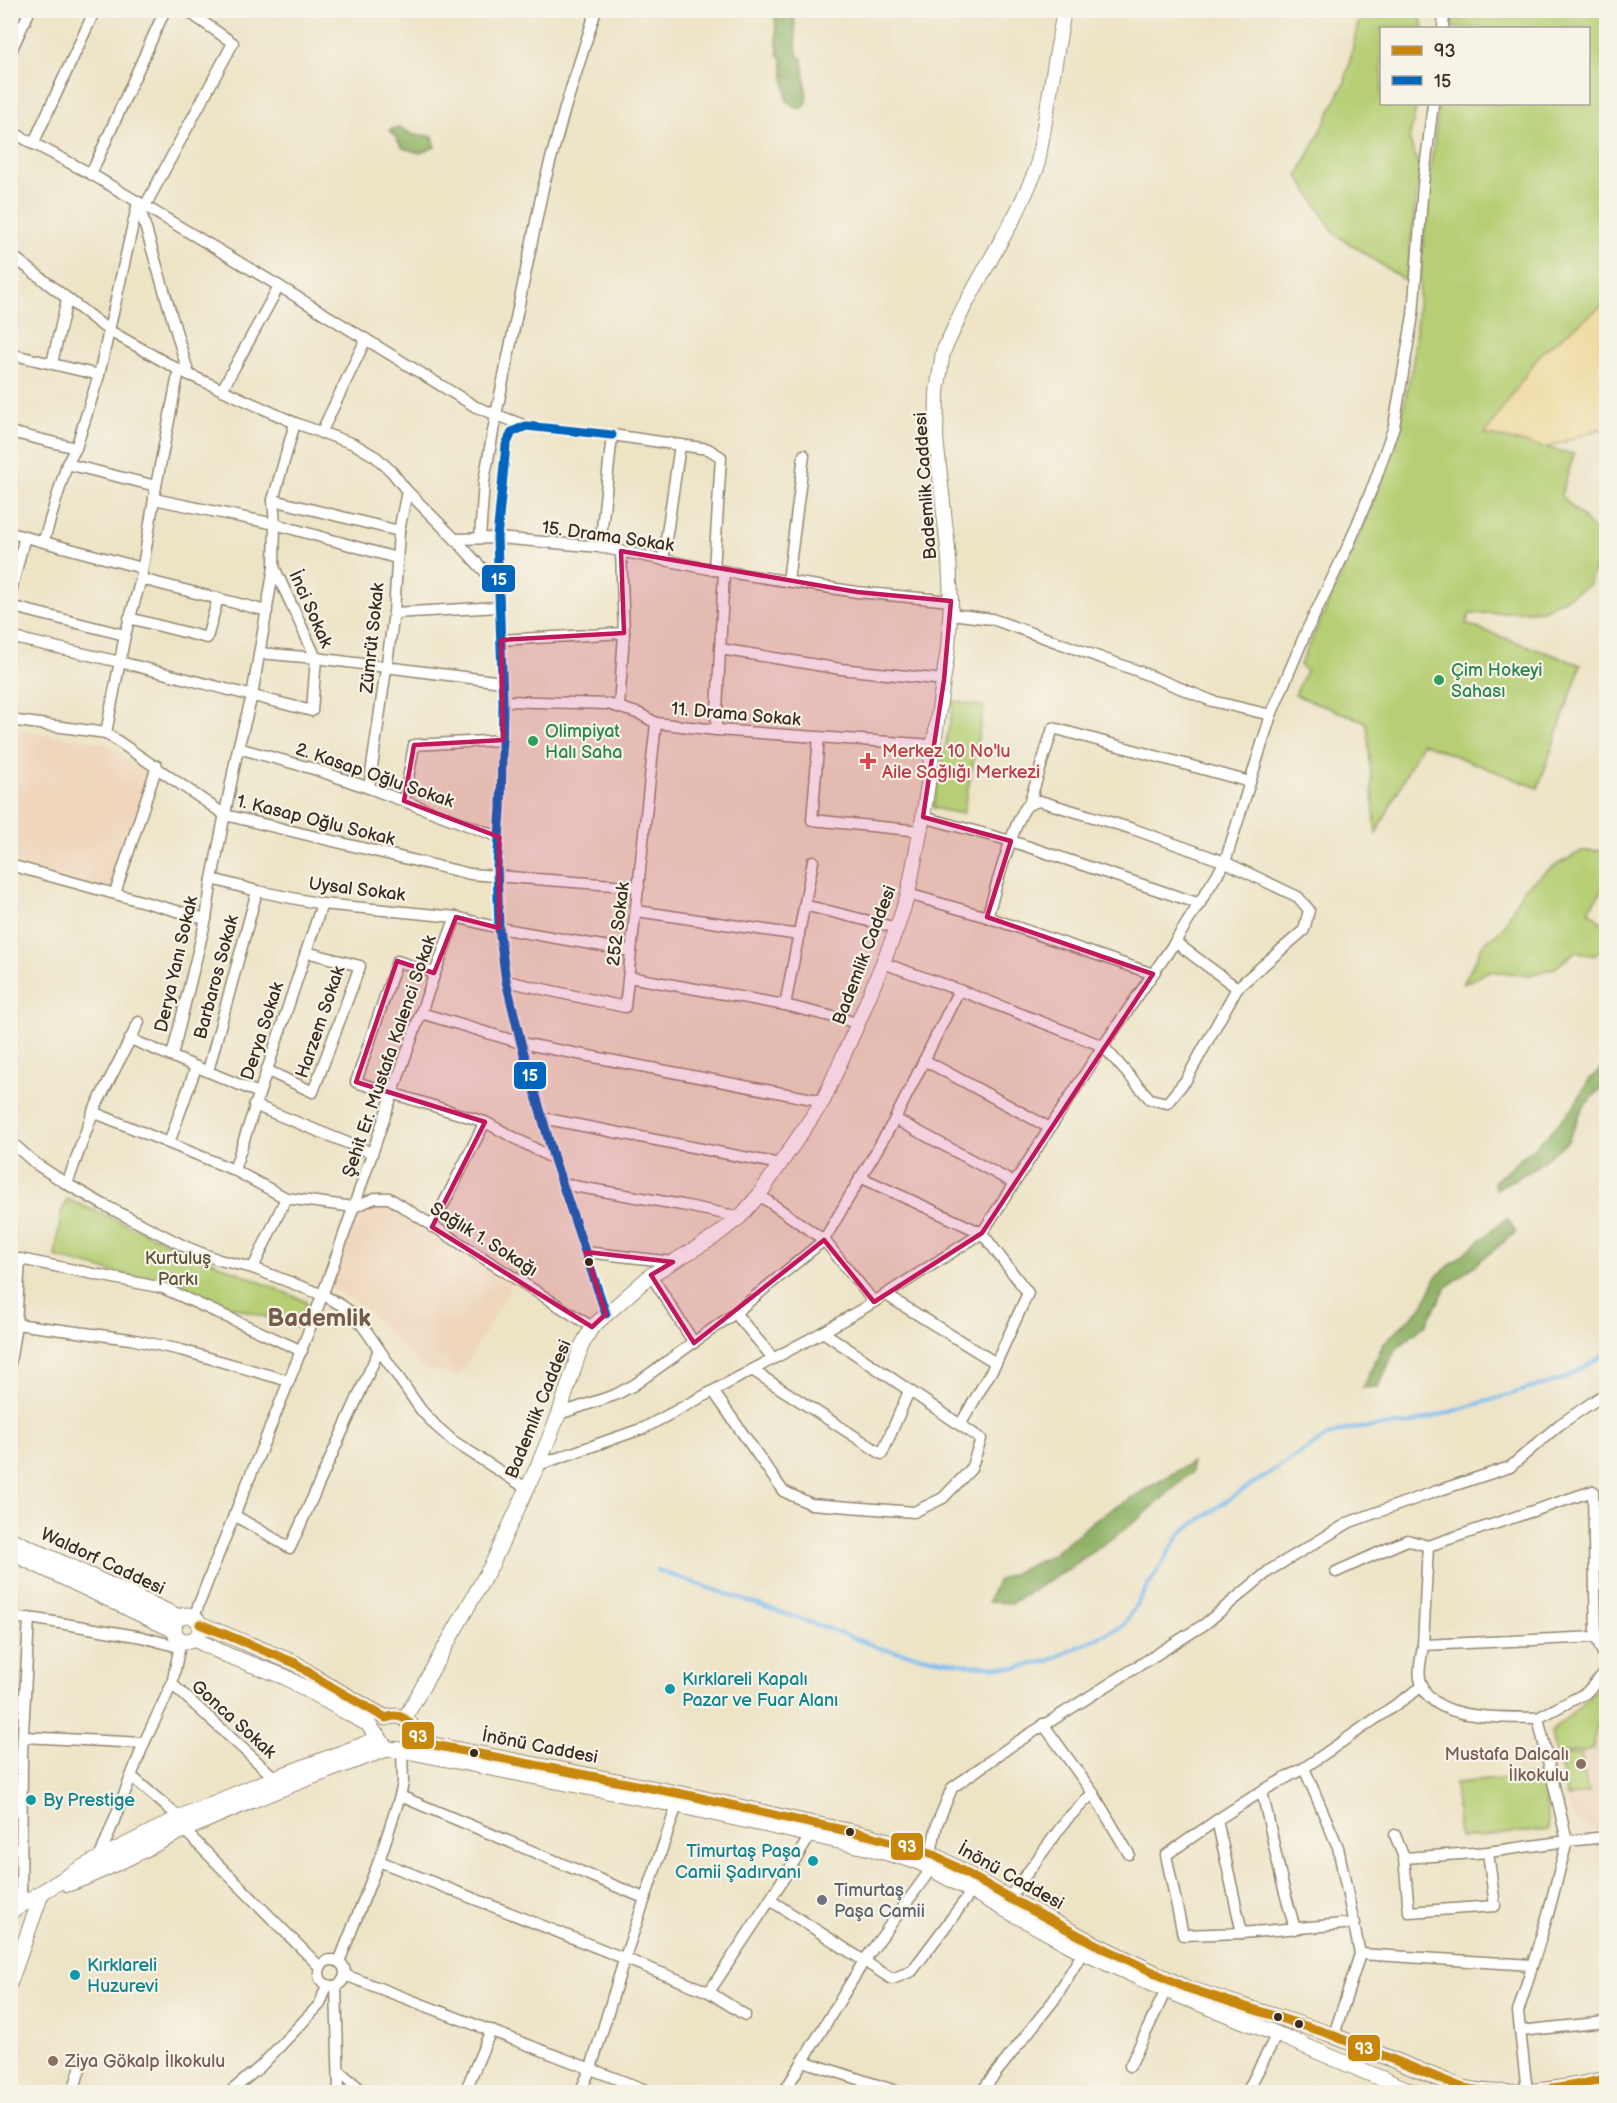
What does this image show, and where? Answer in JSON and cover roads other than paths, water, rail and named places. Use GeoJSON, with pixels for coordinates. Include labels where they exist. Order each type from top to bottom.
{"type":"FeatureCollection","features":[{"type":"Feature","properties":{"kind":"main road","name":"Waldorf Caddesi"},"geometry":{"type":"LineString","coordinates":[[10,1539],[186,1631],[227,1655],[285,1677],[368,1724],[389,1745]]}},
{"type":"Feature","properties":{"kind":"main road","name":"Waldorf Caddesi"},"geometry":{"type":"LineString","coordinates":[[10,1552],[186,1631],[295,1663],[321,1681],[394,1717]]}},
{"type":"Feature","properties":{"kind":"main road"},"geometry":{"type":"LineString","coordinates":[[42,1893],[90,1877],[182,1824],[275,1778],[363,1745],[389,1745],[412,1742],[415,1734],[411,1724],[394,1717],[379,1727],[389,1745]]}},
{"type":"Feature","properties":{"kind":"main road","name":"İnönü Caddesi"},"geometry":{"type":"LineString","coordinates":[[415,1734],[434,1745],[692,1796],[867,1835],[931,1861],[1009,1898],[1095,1944],[1184,1987],[1334,2035],[1446,2085],[1480,2092],[1527,2092],[1606,2079]]}},
{"type":"Feature","properties":{"kind":"main road"},"geometry":{"type":"LineString","coordinates":[[16,1908],[99,1859],[182,1824],[389,1745]]}},
{"type":"Feature","properties":{"kind":"main road","name":"İnönü Caddesi"},"geometry":{"type":"LineString","coordinates":[[389,1745],[677,1805],[870,1848],[919,1862],[931,1861],[972,1892],[1008,1909],[1083,1952],[1166,1990],[1413,2092]]}},
{"type":"Feature","properties":{"kind":"main road"},"geometry":{"type":"LineString","coordinates":[[1421,2092],[1429,2080],[1446,2085]]}},
{"type":"Feature","properties":{"kind":"street"},"geometry":{"type":"LineString","coordinates":[[10,53],[30,10]]}},
{"type":"Feature","properties":{"kind":"street"},"geometry":{"type":"LineString","coordinates":[[33,144],[95,10]]}},
{"type":"Feature","properties":{"kind":"street"},"geometry":{"type":"LineString","coordinates":[[91,174],[165,10]]}},
{"type":"Feature","properties":{"kind":"street"},"geometry":{"type":"LineString","coordinates":[[44,540],[67,464],[76,448],[99,375],[108,330],[141,204],[233,43],[186,10]]}},
{"type":"Feature","properties":{"kind":"street"},"geometry":{"type":"LineString","coordinates":[[480,538],[484,481],[543,188],[596,10]]}},
{"type":"Feature","properties":{"kind":"street","name":"Bademlik Caddesi"},"geometry":{"type":"LineString","coordinates":[[394,1717],[492,1564],[538,1465],[559,1414],[581,1347],[592,1327],[651,1275],[713,1238],[740,1217],[759,1195],[823,1101],[897,928],[908,894],[921,824],[944,680],[950,608],[949,559],[936,438],[937,392],[943,352],[964,307],[1017,212],[1037,168],[1064,10]]}},
{"type":"Feature","properties":{"kind":"street"},"geometry":{"type":"LineString","coordinates":[[1443,27],[1444,10]]}},
{"type":"Feature","properties":{"kind":"street"},"geometry":{"type":"LineString","coordinates":[[538,1465],[644,1428],[823,1332],[886,1295],[982,1233],[1103,1046],[1175,942],[1225,862],[1271,715],[1306,632],[1349,544],[1375,481],[1394,426],[1413,315],[1423,185],[1433,105]]}},
{"type":"Feature","properties":{"kind":"street"},"geometry":{"type":"LineString","coordinates":[[10,131],[91,174],[476,407],[526,426],[612,435],[708,449],[721,457],[720,649],[716,730]]}},
{"type":"Feature","properties":{"kind":"street"},"geometry":{"type":"LineString","coordinates":[[10,720],[106,733],[125,635],[142,573],[156,486],[184,373],[141,204]]}},
{"type":"Feature","properties":{"kind":"street"},"geometry":{"type":"LineString","coordinates":[[10,254],[108,330],[184,373],[295,423],[354,444],[376,457],[393,472],[407,491],[499,587]]}},
{"type":"Feature","properties":{"kind":"street"},"geometry":{"type":"LineString","coordinates":[[222,390],[279,286]]}},
{"type":"Feature","properties":{"kind":"street"},"geometry":{"type":"LineString","coordinates":[[52,363],[67,300]]}},
{"type":"Feature","properties":{"kind":"street"},"geometry":{"type":"LineString","coordinates":[[321,433],[366,339]]}},
{"type":"Feature","properties":{"kind":"street"},"geometry":{"type":"LineString","coordinates":[[10,354],[99,375]]}},
{"type":"Feature","properties":{"kind":"street"},"geometry":{"type":"LineString","coordinates":[[295,423],[273,500],[399,531]]}},
{"type":"Feature","properties":{"kind":"street"},"geometry":{"type":"LineString","coordinates":[[526,426],[512,432],[506,445],[497,538],[503,701],[497,876],[499,928],[506,981],[521,1043],[554,1160],[606,1314]]}},
{"type":"Feature","properties":{"kind":"street"},"geometry":{"type":"LineString","coordinates":[[10,432],[76,448]]}},
{"type":"Feature","properties":{"kind":"street"},"geometry":{"type":"LineString","coordinates":[[600,548],[612,435]]}},
{"type":"Feature","properties":{"kind":"street"},"geometry":{"type":"LineString","coordinates":[[663,560],[680,445]]}},
{"type":"Feature","properties":{"kind":"street"},"geometry":{"type":"LineString","coordinates":[[788,581],[804,455]]}},
{"type":"Feature","properties":{"kind":"street"},"geometry":{"type":"LineString","coordinates":[[67,464],[156,486]]}},
{"type":"Feature","properties":{"kind":"street","name":"Zümrüt Sokak"},"geometry":{"type":"LineString","coordinates":[[369,788],[394,613],[399,531],[407,491]]}},
{"type":"Feature","properties":{"kind":"street"},"geometry":{"type":"LineString","coordinates":[[154,499],[275,524],[396,558]]}},
{"type":"Feature","properties":{"kind":"street","name":"Derya Yanı Sokak"},"geometry":{"type":"LineString","coordinates":[[172,1056],[206,919],[238,748],[252,696],[274,567],[273,500]]}},
{"type":"Feature","properties":{"kind":"street"},"geometry":{"type":"LineString","coordinates":[[10,533],[44,540],[218,598],[267,611]]}},
{"type":"Feature","properties":{"kind":"street"},"geometry":{"type":"LineString","coordinates":[[10,595],[25,536]]}},
{"type":"Feature","properties":{"kind":"street","name":"15. Drama Sokak"},"geometry":{"type":"LineString","coordinates":[[455,539],[497,538],[600,548],[950,608],[992,619],[1138,671],[1212,701],[1271,715]]}},
{"type":"Feature","properties":{"kind":"street"},"geometry":{"type":"LineString","coordinates":[[619,707],[624,633],[621,551]]}},
{"type":"Feature","properties":{"kind":"street","name":"İnci Sokak"},"geometry":{"type":"LineString","coordinates":[[252,696],[312,711],[316,658],[274,567]]}},
{"type":"Feature","properties":{"kind":"street"},"geometry":{"type":"LineString","coordinates":[[129,618],[207,638],[218,598]]}},
{"type":"Feature","properties":{"kind":"street"},"geometry":{"type":"LineString","coordinates":[[10,606],[125,635]]}},
{"type":"Feature","properties":{"kind":"street"},"geometry":{"type":"LineString","coordinates":[[394,613],[499,608]]}},
{"type":"Feature","properties":{"kind":"street"},"geometry":{"type":"LineString","coordinates":[[501,640],[624,633]]}},
{"type":"Feature","properties":{"kind":"street"},"geometry":{"type":"LineString","coordinates":[[10,637],[252,696]]}},
{"type":"Feature","properties":{"kind":"street"},"geometry":{"type":"LineString","coordinates":[[720,649],[842,669],[944,680]]}},
{"type":"Feature","properties":{"kind":"street"},"geometry":{"type":"LineString","coordinates":[[259,653],[502,682]]}},
{"type":"Feature","properties":{"kind":"street","name":"11. Drama Sokak"},"geometry":{"type":"LineString","coordinates":[[503,701],[608,704],[640,714],[656,723],[716,730],[933,746]]}},
{"type":"Feature","properties":{"kind":"street","name":"252 Sokak"},"geometry":{"type":"LineString","coordinates":[[506,981],[625,1007],[656,723]]}},
{"type":"Feature","properties":{"kind":"street"},"geometry":{"type":"LineString","coordinates":[[987,917],[1011,841],[1029,804],[1053,728],[1250,782]]}},
{"type":"Feature","properties":{"kind":"street","name":"1. Kasap Oğlu Sokak"},"geometry":{"type":"LineString","coordinates":[[106,733],[225,814],[470,874],[639,887]]}},
{"type":"Feature","properties":{"kind":"street"},"geometry":{"type":"LineString","coordinates":[[819,737],[812,820],[921,824],[1011,841],[1200,904]]}},
{"type":"Feature","properties":{"kind":"street"},"geometry":{"type":"LineString","coordinates":[[404,801],[414,745],[503,740]]}},
{"type":"Feature","properties":{"kind":"street","name":"2. Kasap Oğlu Sokak"},"geometry":{"type":"LineString","coordinates":[[238,748],[314,769],[499,837]]}},
{"type":"Feature","properties":{"kind":"street"},"geometry":{"type":"LineString","coordinates":[[115,893],[157,766]]}},
{"type":"Feature","properties":{"kind":"street"},"geometry":{"type":"LineString","coordinates":[[883,963],[1103,1046],[1150,1099],[1167,1103],[1186,1080],[1218,1026],[1237,988],[1304,930],[1309,910],[1298,897],[1225,862],[1046,801],[1029,804]]}},
{"type":"Feature","properties":{"kind":"street"},"geometry":{"type":"LineString","coordinates":[[785,1005],[813,861]]}},
{"type":"Feature","properties":{"kind":"street"},"geometry":{"type":"LineString","coordinates":[[10,865],[206,919]]}},
{"type":"Feature","properties":{"kind":"street","name":"Uysal Sokak"},"geometry":{"type":"LineString","coordinates":[[212,879],[322,904],[456,917],[499,928],[631,951]]}},
{"type":"Feature","properties":{"kind":"street","name":"Barbaros Sokak"},"geometry":{"type":"LineString","coordinates":[[208,1071],[257,891]]}},
{"type":"Feature","properties":{"kind":"street"},"geometry":{"type":"LineString","coordinates":[[908,894],[987,917],[1153,974]]}},
{"type":"Feature","properties":{"kind":"street","name":"Derya Sokak"},"geometry":{"type":"LineString","coordinates":[[234,1170],[322,904]]}},
{"type":"Feature","properties":{"kind":"street"},"geometry":{"type":"LineString","coordinates":[[804,905],[897,928]]}},
{"type":"Feature","properties":{"kind":"street"},"geometry":{"type":"LineString","coordinates":[[637,911],[800,936]]}},
{"type":"Feature","properties":{"kind":"street","name":"Şehit Er. Mustafa Kalenci Sokak"},"geometry":{"type":"LineString","coordinates":[[99,1859],[144,1743],[172,1684],[186,1631],[302,1351],[434,973],[456,917]]}},
{"type":"Feature","properties":{"kind":"street"},"geometry":{"type":"LineString","coordinates":[[1175,942],[1237,988]]}},
{"type":"Feature","properties":{"kind":"street","name":"Harzem Sokak"},"geometry":{"type":"LineString","coordinates":[[266,1070],[313,1092],[360,966],[306,952]]}},
{"type":"Feature","properties":{"kind":"street"},"geometry":{"type":"LineString","coordinates":[[434,973],[397,960],[356,1082],[485,1122],[554,1160]]}},
{"type":"Feature","properties":{"kind":"street"},"geometry":{"type":"LineString","coordinates":[[629,977],[785,1005],[858,1023]]}},
{"type":"Feature","properties":{"kind":"street"},"geometry":{"type":"LineString","coordinates":[[559,1414],[625,1390],[735,1313],[824,1240],[895,1119],[959,990]]}},
{"type":"Feature","properties":{"kind":"street"},"geometry":{"type":"LineString","coordinates":[[421,1013],[521,1043],[823,1101]]}},
{"type":"Feature","properties":{"kind":"street"},"geometry":{"type":"LineString","coordinates":[[67,1184],[93,1112],[139,1022]]}},
{"type":"Feature","properties":{"kind":"street"},"geometry":{"type":"LineString","coordinates":[[130,1039],[259,1093]]}},
{"type":"Feature","properties":{"kind":"street"},"geometry":{"type":"LineString","coordinates":[[924,1060],[1050,1128]]}},
{"type":"Feature","properties":{"kind":"street"},"geometry":{"type":"LineString","coordinates":[[169,1143],[196,1067]]}},
{"type":"Feature","properties":{"kind":"street"},"geometry":{"type":"LineString","coordinates":[[255,1105],[372,1153]]}},
{"type":"Feature","properties":{"kind":"street"},"geometry":{"type":"LineString","coordinates":[[93,1112],[234,1170],[286,1198],[354,1207]]}},
{"type":"Feature","properties":{"kind":"street"},"geometry":{"type":"LineString","coordinates":[[542,1118],[780,1164]]}},
{"type":"Feature","properties":{"kind":"street"},"geometry":{"type":"LineString","coordinates":[[895,1119],[1014,1182]]}},
{"type":"Feature","properties":{"kind":"street"},"geometry":{"type":"LineString","coordinates":[[432,1227],[485,1122]]}},
{"type":"Feature","properties":{"kind":"street"},"geometry":{"type":"LineString","coordinates":[[10,1141],[36,1164],[67,1184],[186,1247],[219,1260],[253,1268],[322,1295],[341,1305],[355,1316],[421,1410],[436,1426],[453,1441],[526,1488]]}},
{"type":"Feature","properties":{"kind":"street"},"geometry":{"type":"LineString","coordinates":[[860,1177],[982,1233],[1028,1293],[996,1363],[960,1425]]}},
{"type":"Feature","properties":{"kind":"street"},"geometry":{"type":"LineString","coordinates":[[562,1184],[682,1204],[740,1217]]}},
{"type":"Feature","properties":{"kind":"street"},"geometry":{"type":"LineString","coordinates":[[759,1195],[824,1240],[874,1302]]}},
{"type":"Feature","properties":{"kind":"street"},"geometry":{"type":"LineString","coordinates":[[253,1268],[286,1198]]}},
{"type":"Feature","properties":{"kind":"street","name":"Sağlık 1. Sokağı"},"geometry":{"type":"LineString","coordinates":[[354,1207],[375,1198],[389,1198],[592,1327]]}},
{"type":"Feature","properties":{"kind":"street"},"geometry":{"type":"LineString","coordinates":[[586,1252],[673,1263]]}},
{"type":"Feature","properties":{"kind":"street"},"geometry":{"type":"LineString","coordinates":[[10,1363],[16,1324],[13,1303],[20,1259],[163,1288],[302,1351]]}},
{"type":"Feature","properties":{"kind":"street"},"geometry":{"type":"LineString","coordinates":[[651,1275],[694,1343]]}},
{"type":"Feature","properties":{"kind":"street"},"geometry":{"type":"LineString","coordinates":[[886,1295],[996,1363]]}},
{"type":"Feature","properties":{"kind":"street"},"geometry":{"type":"LineString","coordinates":[[735,1313],[773,1358]]}},
{"type":"Feature","properties":{"kind":"street"},"geometry":{"type":"LineString","coordinates":[[16,1324],[139,1341],[289,1381]]}},
{"type":"Feature","properties":{"kind":"street"},"geometry":{"type":"LineString","coordinates":[[713,1391],[783,1491],[811,1504],[915,1512],[943,1498],[970,1469],[981,1439],[823,1332]]}},
{"type":"Feature","properties":{"kind":"street"},"geometry":{"type":"LineString","coordinates":[[234,1515],[290,1548],[379,1350]]}},
{"type":"Feature","properties":{"kind":"street"},"geometry":{"type":"LineString","coordinates":[[752,1370],[882,1454],[909,1391]]}},
{"type":"Feature","properties":{"kind":"street"},"geometry":{"type":"LineString","coordinates":[[784,2092],[864,1960],[931,1861],[937,1824],[952,1788],[1043,1724],[1205,1624],[1270,1570],[1350,1522],[1510,1467],[1559,1425],[1606,1394]]}},
{"type":"Feature","properties":{"kind":"street"},"geometry":{"type":"LineString","coordinates":[[1336,1572],[1407,1540],[1428,1546],[1593,1491],[1596,1637],[1606,1661]]}},
{"type":"Feature","properties":{"kind":"street"},"geometry":{"type":"LineString","coordinates":[[1428,1546],[1420,1676],[1423,1686],[1437,1704],[1453,1711],[1490,1716],[1538,1718],[1586,1693],[1606,1671]]}},
{"type":"Feature","properties":{"kind":"street"},"geometry":{"type":"LineString","coordinates":[[10,1618],[29,1618],[142,1637],[186,1631]]}},
{"type":"Feature","properties":{"kind":"street"},"geometry":{"type":"LineString","coordinates":[[16,1908],[16,1753],[23,1737],[29,1618]]}},
{"type":"Feature","properties":{"kind":"street"},"geometry":{"type":"LineString","coordinates":[[1423,1645],[1596,1637]]}},
{"type":"Feature","properties":{"kind":"street","name":"Gonca Sokak"},"geometry":{"type":"LineString","coordinates":[[172,1684],[275,1778]]}},
{"type":"Feature","properties":{"kind":"street"},"geometry":{"type":"LineString","coordinates":[[1355,1923],[1295,1929],[1183,1935],[1166,1855],[1262,1791],[1304,1768],[1423,1686]]}},
{"type":"Feature","properties":{"kind":"street"},"geometry":{"type":"LineString","coordinates":[[1527,2092],[1518,2012],[1567,1842],[1538,1718]]}},
{"type":"Feature","properties":{"kind":"street"},"geometry":{"type":"LineString","coordinates":[[1043,1724],[1093,1793],[1129,1854]]}},
{"type":"Feature","properties":{"kind":"street"},"geometry":{"type":"LineString","coordinates":[[23,1737],[144,1743]]}},
{"type":"Feature","properties":{"kind":"street"},"geometry":{"type":"LineString","coordinates":[[339,1962],[379,1861],[403,1783],[389,1745]]}},
{"type":"Feature","properties":{"kind":"street"},"geometry":{"type":"LineString","coordinates":[[1304,1768],[1338,1847],[1360,1954],[1334,2035]]}},
{"type":"Feature","properties":{"kind":"street"},"geometry":{"type":"LineString","coordinates":[[131,1776],[182,1824],[320,1967],[321,1980],[331,1986]]}},
{"type":"Feature","properties":{"kind":"street"},"geometry":{"type":"LineString","coordinates":[[1262,1791],[1295,1929]]}},
{"type":"Feature","properties":{"kind":"street"},"geometry":{"type":"LineString","coordinates":[[1009,1898],[1067,1819],[1093,1793]]}},
{"type":"Feature","properties":{"kind":"street"},"geometry":{"type":"LineString","coordinates":[[400,1796],[644,1898]]}},
{"type":"Feature","properties":{"kind":"street"},"geometry":{"type":"LineString","coordinates":[[580,2092],[591,2068],[644,1898],[677,1805]]}},
{"type":"Feature","properties":{"kind":"street"},"geometry":{"type":"LineString","coordinates":[[1217,1820],[1242,1932]]}},
{"type":"Feature","properties":{"kind":"street"},"geometry":{"type":"LineString","coordinates":[[1395,1835],[1404,1858],[1409,1912],[1495,1906],[1488,1852]]}},
{"type":"Feature","properties":{"kind":"street"},"geometry":{"type":"LineString","coordinates":[[709,1992],[771,1900],[810,1836]]}},
{"type":"Feature","properties":{"kind":"street"},"geometry":{"type":"LineString","coordinates":[[1404,1858],[1488,1852],[1606,1837]]}},
{"type":"Feature","properties":{"kind":"street"},"geometry":{"type":"LineString","coordinates":[[379,1861],[709,1992],[745,2015]]}},
{"type":"Feature","properties":{"kind":"street"},"geometry":{"type":"LineString","coordinates":[[771,1900],[892,1979],[912,1971],[972,1892]]}},
{"type":"Feature","properties":{"kind":"street"},"geometry":{"type":"LineString","coordinates":[[10,1983],[42,1893]]}},
{"type":"Feature","properties":{"kind":"street"},"geometry":{"type":"LineString","coordinates":[[981,2092],[1054,2000],[1083,1952]]}},
{"type":"Feature","properties":{"kind":"street"},"geometry":{"type":"LineString","coordinates":[[1360,1954],[1532,1965]]}},
{"type":"Feature","properties":{"kind":"street"},"geometry":{"type":"LineString","coordinates":[[230,2092],[260,2067],[320,2004],[331,1986],[343,1981],[345,1968],[339,1962],[331,1960],[320,1967]]}},
{"type":"Feature","properties":{"kind":"street"},"geometry":{"type":"LineString","coordinates":[[345,1975],[651,2092]]}},
{"type":"Feature","properties":{"kind":"street"},"geometry":{"type":"LineString","coordinates":[[331,1986],[339,2092]]}},
{"type":"Feature","properties":{"kind":"street"},"geometry":{"type":"LineString","coordinates":[[1130,2066],[1166,1990]]}},
{"type":"Feature","properties":{"kind":"street"},"geometry":{"type":"LineString","coordinates":[[1520,2031],[1606,2022]]}},
{"type":"Feature","properties":{"kind":"street"},"geometry":{"type":"LineString","coordinates":[[465,2092],[491,2030]]}},
{"type":"Feature","properties":{"kind":"street"},"geometry":{"type":"LineString","coordinates":[[1247,2092],[1277,2034]]}},
{"type":"Feature","properties":{"kind":"street"},"geometry":{"type":"LineString","coordinates":[[803,2061],[899,2092]]}},
{"type":"Feature","properties":{"kind":"street"},"geometry":{"type":"LineString","coordinates":[[74,2092],[82,2062]]}},
{"type":"Feature","properties":{"kind":"street"},"geometry":{"type":"LineString","coordinates":[[339,2071],[364,2092]]}},
{"type":"Feature","properties":{"kind":"waterway"},"geometry":{"type":"LineString","coordinates":[[657,1570],[882,1649],[971,1665],[1015,1668],[1048,1661],[1123,1626],[1181,1533],[1229,1499],[1326,1437],[1348,1429],[1409,1424],[1566,1378],[1606,1354]]}},
{"type":"Feature","properties":{"kind":"place","name":"Çim Hokeyi Sahası"},"geometry":{"type":"Point","coordinates":[1439,680]}},
{"type":"Feature","properties":{"kind":"place","name":"Olimpiyat Halı Saha"},"geometry":{"type":"Point","coordinates":[533,741]}},
{"type":"Feature","properties":{"kind":"place","name":"Merkez 10 No'lu Aile Sağlığı Merkezi"},"geometry":{"type":"Point","coordinates":[868,761]}},
{"type":"Feature","properties":{"kind":"place","name":"Kırklareli Kapalı Pazar ve Fuar Alanı"},"geometry":{"type":"Point","coordinates":[670,1689]}},
{"type":"Feature","properties":{"kind":"place","name":"Mustafa Dalcalı İlkokulu"},"geometry":{"type":"Point","coordinates":[1581,1764]}},
{"type":"Feature","properties":{"kind":"place","name":"By Prestige"},"geometry":{"type":"Point","coordinates":[31,1800]}},
{"type":"Feature","properties":{"kind":"place","name":"Timurtaş Paşa Camii Şadırvanı"},"geometry":{"type":"Point","coordinates":[813,1861]}},
{"type":"Feature","properties":{"kind":"place","name":"Timurtaş Paşa Camii"},"geometry":{"type":"Point","coordinates":[822,1900]}},
{"type":"Feature","properties":{"kind":"place","name":"Kırklareli Huzurevi"},"geometry":{"type":"Point","coordinates":[75,1975]}},
{"type":"Feature","properties":{"kind":"place","name":"Ziya Gökalp İlkokulu"},"geometry":{"type":"Point","coordinates":[53,2061]}},
{"type":"Feature","properties":{"kind":"district","name":"Bademlik"},"geometry":{"type":"Point","coordinates":[319,1318]}},
{"type":"Feature","properties":{"kind":"park label","name":"Kurtuluş Parkı"},"geometry":{"type":"Point","coordinates":[178,1268]}}]}
